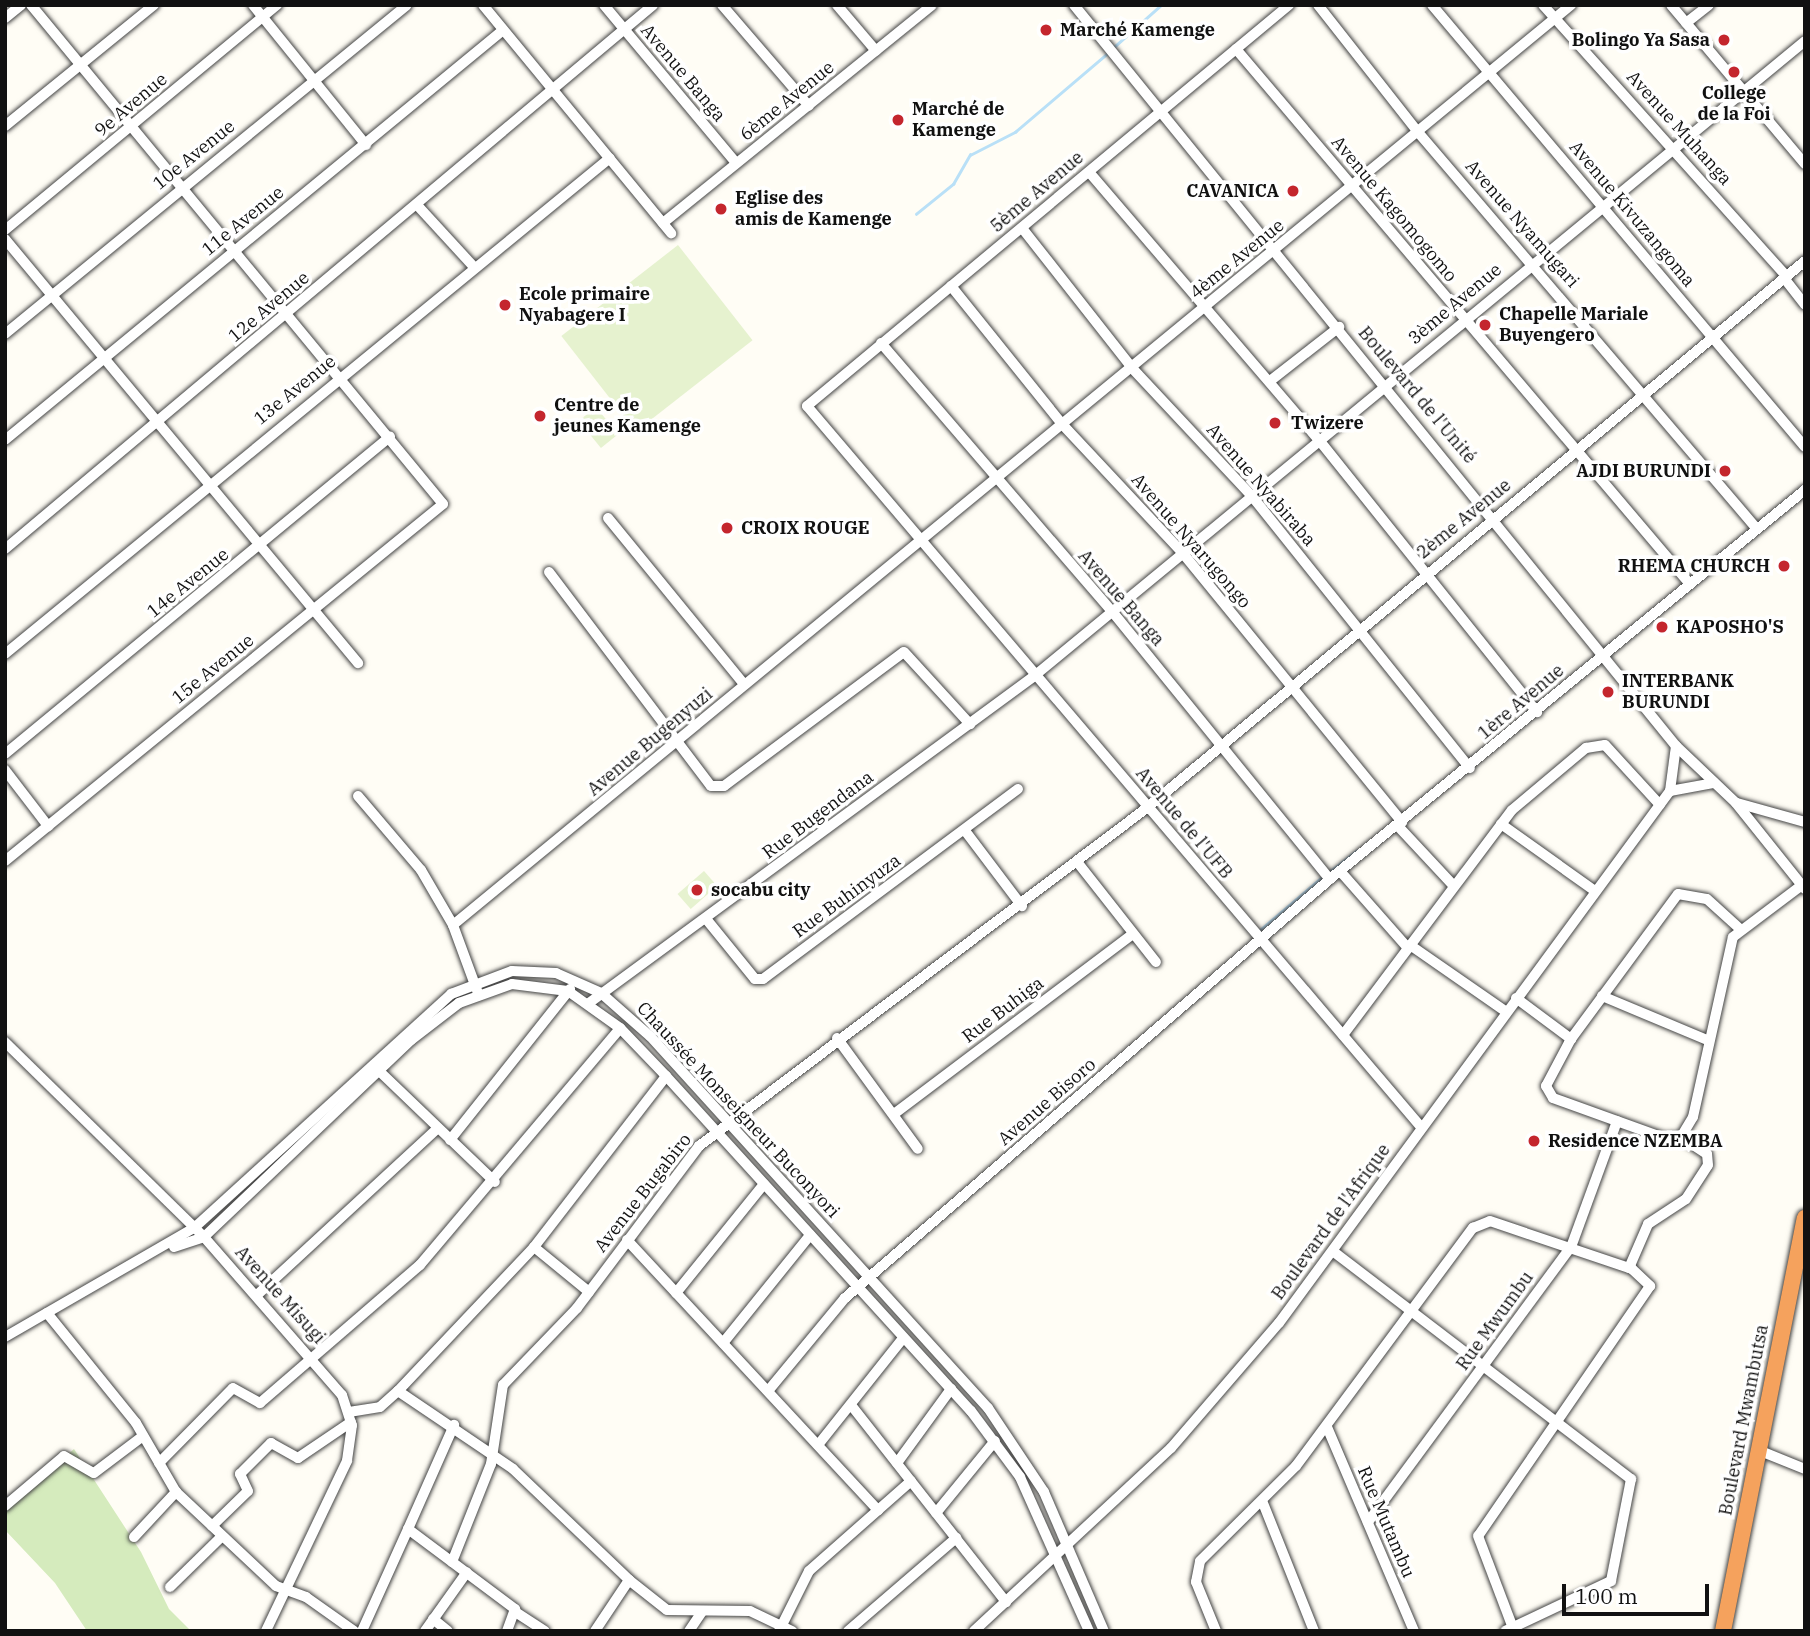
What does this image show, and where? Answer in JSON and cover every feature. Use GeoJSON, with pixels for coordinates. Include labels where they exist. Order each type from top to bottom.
{"type":"FeatureCollection","features":[{"type":"Feature","properties":{"kind":"highway","name":"Boulevard Mwambutsa"},"geometry":{"type":"LineString","coordinates":[[1723,1631],[1805,1217]]}},
{"type":"Feature","properties":{"kind":"street"},"geometry":{"type":"LineString","coordinates":[[5,18],[22,5]]}},
{"type":"Feature","properties":{"kind":"street"},"geometry":{"type":"LineString","coordinates":[[31,5],[183,185],[286,315],[390,436]]}},
{"type":"Feature","properties":{"kind":"street"},"geometry":{"type":"LineString","coordinates":[[5,126],[155,5]]}},
{"type":"Feature","properties":{"kind":"street"},"geometry":{"type":"LineString","coordinates":[[253,5],[366,145]]}},
{"type":"Feature","properties":{"kind":"street","name":"9e Avenue"},"geometry":{"type":"LineString","coordinates":[[5,230],[277,5]]}},
{"type":"Feature","properties":{"kind":"street","name":"10e Avenue"},"geometry":{"type":"LineString","coordinates":[[5,334],[183,185],[407,5]]}},
{"type":"Feature","properties":{"kind":"street"},"geometry":{"type":"LineString","coordinates":[[483,5],[671,233]]}},
{"type":"Feature","properties":{"kind":"street","name":"Avenue Banga"},"geometry":{"type":"LineString","coordinates":[[604,5],[736,163]]}},
{"type":"Feature","properties":{"kind":"street","name":"12e Avenue"},"geometry":{"type":"LineString","coordinates":[[5,549],[418,206],[653,5]]}},
{"type":"Feature","properties":{"kind":"street"},"geometry":{"type":"LineString","coordinates":[[722,5],[809,106]]}},
{"type":"Feature","properties":{"kind":"street"},"geometry":{"type":"LineString","coordinates":[[837,5],[876,51]]}},
{"type":"Feature","properties":{"kind":"street","name":"6ème Avenue"},"geometry":{"type":"LineString","coordinates":[[663,223],[932,5]]}},
{"type":"Feature","properties":{"kind":"street","name":"Boulevard de l'Unité"},"geometry":{"type":"LineString","coordinates":[[1074,5],[1495,515],[1676,746],[1736,803],[1803,887]]}},
{"type":"Feature","properties":{"kind":"street","name":"5ème Avenue"},"geometry":{"type":"LineString","coordinates":[[807,406],[1289,5]]}},
{"type":"Feature","properties":{"kind":"street","name":"Avenue Nyamugari"},"geometry":{"type":"LineString","coordinates":[[1318,5],[1417,131],[1534,261],[1757,528]]}},
{"type":"Feature","properties":{"kind":"street","name":"Avenue Kivuzangoma"},"geometry":{"type":"LineString","coordinates":[[1432,5],[1488,74],[1603,204],[1805,447]]}},
{"type":"Feature","properties":{"kind":"street","name":"Avenue Muhanga"},"geometry":{"type":"LineString","coordinates":[[1543,5],[1674,146],[1785,277],[1805,305]]}},
{"type":"Feature","properties":{"kind":"street","name":"4ème Avenue"},"geometry":{"type":"LineString","coordinates":[[924,538],[1571,5]]}},
{"type":"Feature","properties":{"kind":"street"},"geometry":{"type":"LineString","coordinates":[[1671,5],[1805,164]]}},
{"type":"Feature","properties":{"kind":"street"},"geometry":{"type":"LineString","coordinates":[[1686,23],[1709,5]]}},
{"type":"Feature","properties":{"kind":"street","name":"11e Avenue"},"geometry":{"type":"LineString","coordinates":[[5,440],[503,30]]}},
{"type":"Feature","properties":{"kind":"street","name":"3ème Avenue"},"geometry":{"type":"LineString","coordinates":[[1033,677],[1181,551],[1805,41]]}},
{"type":"Feature","properties":{"kind":"street","name":"Avenue Kagomogomo"},"geometry":{"type":"LineString","coordinates":[[1236,49],[1689,583]]}},
{"type":"Feature","properties":{"kind":"street","name":"13e Avenue"},"geometry":{"type":"LineString","coordinates":[[5,654],[472,265],[610,158]]}},
{"type":"Feature","properties":{"kind":"street"},"geometry":{"type":"LineString","coordinates":[[1089,172],[1319,440],[1537,712]]}},
{"type":"Feature","properties":{"kind":"street"},"geometry":{"type":"LineString","coordinates":[[418,206],[472,265]]}},
{"type":"Feature","properties":{"kind":"street","name":"Avenue Nyabiraba"},"geometry":{"type":"LineString","coordinates":[[1021,228],[1132,368],[1251,495],[1470,768]]}},
{"type":"Feature","properties":{"kind":"street"},"geometry":{"type":"LineString","coordinates":[[5,239],[106,356],[311,611],[358,663]]}},
{"type":"Feature","properties":{"kind":"street","name":"2ème Avenue"},"geometry":{"type":"LineString","coordinates":[[1148,807],[1426,572],[1805,261]]}},
{"type":"Feature","properties":{"kind":"street","name":"Avenue Nyarugongo"},"geometry":{"type":"LineString","coordinates":[[951,286],[1062,425],[1181,551],[1399,823],[1453,885]]}},
{"type":"Feature","properties":{"kind":"street"},"geometry":{"type":"LineString","coordinates":[[1270,381],[1339,327]]}},
{"type":"Feature","properties":{"kind":"street","name":"Avenue Banga"},"geometry":{"type":"LineString","coordinates":[[881,343],[994,480],[1111,610],[1330,880]]}},
{"type":"Feature","properties":{"kind":"street","name":"Avenue de l'UFB"},"geometry":{"type":"LineString","coordinates":[[807,406],[924,538],[1033,677],[1148,807],[1421,1127]]}},
{"type":"Feature","properties":{"kind":"street","name":"15e Avenue"},"geometry":{"type":"LineString","coordinates":[[5,861],[443,504],[390,436]]}},
{"type":"Feature","properties":{"kind":"street","name":"14e Avenue"},"geometry":{"type":"LineString","coordinates":[[5,754],[260,547],[390,436]]}},
{"type":"Feature","properties":{"kind":"street","name":"1ère Avenue"},"geometry":{"type":"LineString","coordinates":[[1261,942],[1330,880],[1470,768],[1689,583],[1805,490]]}},
{"type":"Feature","properties":{"kind":"street"},"geometry":{"type":"LineString","coordinates":[[608,517],[744,684]]}},
{"type":"Feature","properties":{"kind":"street","name":"Avenue Bugenyuzi"},"geometry":{"type":"LineString","coordinates":[[453,926],[924,538]]}},
{"type":"Feature","properties":{"kind":"street"},"geometry":{"type":"LineString","coordinates":[[549,572],[706,782],[724,786],[904,652],[970,724]]}},
{"type":"Feature","properties":{"kind":"street","name":"Rue Bugendana"},"geometry":{"type":"LineString","coordinates":[[589,1003],[707,920],[1033,677]]}},
{"type":"Feature","properties":{"kind":"street"},"geometry":{"type":"LineString","coordinates":[[1343,1035],[1501,824],[1594,744],[1605,745],[1660,805]]}},
{"type":"Feature","properties":{"kind":"street"},"geometry":{"type":"LineString","coordinates":[[1676,746],[1670,792],[1715,783]]}},
{"type":"Feature","properties":{"kind":"street"},"geometry":{"type":"LineString","coordinates":[[5,770],[48,826]]}},
{"type":"Feature","properties":{"kind":"street","name":"Rue Buhinyuza"},"geometry":{"type":"LineString","coordinates":[[707,920],[759,981],[965,832],[1018,789]]}},
{"type":"Feature","properties":{"kind":"street","name":"Boulevard de l'Afrique"},"geometry":{"type":"LineString","coordinates":[[974,1631],[1069,1547],[1198,1420],[1334,1252],[1505,1012],[1670,792]]}},
{"type":"Feature","properties":{"kind":"street"},"geometry":{"type":"LineString","coordinates":[[358,796],[421,870],[453,926],[478,993]]}},
{"type":"Feature","properties":{"kind":"street","name":"Boulevard de l'Unité"},"geometry":{"type":"LineString","coordinates":[[1736,803],[1805,822]]}},
{"type":"Feature","properties":{"kind":"street","name":"Avenue Bugabiro"},"geometry":{"type":"LineString","coordinates":[[452,1562],[493,1451],[503,1385],[589,1292],[627,1240],[716,1131],[837,1038],[1022,906],[1148,807]]}},
{"type":"Feature","properties":{"kind":"street"},"geometry":{"type":"LineString","coordinates":[[1501,824],[1595,891]]}},
{"type":"Feature","properties":{"kind":"street"},"geometry":{"type":"LineString","coordinates":[[965,832],[1022,906]]}},
{"type":"Feature","properties":{"kind":"street"},"geometry":{"type":"LineString","coordinates":[[1078,863],[1156,962]]}},
{"type":"Feature","properties":{"kind":"street"},"geometry":{"type":"LineString","coordinates":[[1340,872],[1409,947],[1505,1012]]}},
{"type":"Feature","properties":{"kind":"street"},"geometry":{"type":"LineString","coordinates":[[1739,928],[1707,899],[1678,894],[1571,1039],[1547,1092],[1616,1121],[1674,1140],[1681,1137],[1693,1116],[1707,1040],[1739,928],[1803,887]]}},
{"type":"Feature","properties":{"kind":"street","name":"Rue Buhiga"},"geometry":{"type":"LineString","coordinates":[[894,1114],[1133,934]]}},
{"type":"Feature","properties":{"kind":"street","name":"Avenue Bisoro"},"geometry":{"type":"LineString","coordinates":[[768,1391],[857,1288],[1261,942]]}},
{"type":"Feature","properties":{"kind":"street","name":"Chaussée Monseigneur Buconyori"},"geometry":{"type":"LineString","coordinates":[[162,1251],[204,1237],[427,1012],[474,981],[534,970],[578,980],[601,993],[728,1121],[1011,1437],[1069,1547],[1104,1631]]}},
{"type":"Feature","properties":{"kind":"street"},"geometry":{"type":"LineString","coordinates":[[450,1140],[578,980]]}},
{"type":"Feature","properties":{"kind":"street","name":"Chaussée Monseigneur Buconyori"},"geometry":{"type":"LineString","coordinates":[[5,1337],[162,1251],[194,1228],[375,1067],[434,1021],[478,993],[527,982],[568,992],[589,1003],[620,1028],[666,1076],[951,1389],[995,1441],[1058,1557],[1088,1631]]}},
{"type":"Feature","properties":{"kind":"street"},"geometry":{"type":"LineString","coordinates":[[1602,996],[1707,1040]]}},
{"type":"Feature","properties":{"kind":"street"},"geometry":{"type":"LineString","coordinates":[[1516,998],[1571,1039]]}},
{"type":"Feature","properties":{"kind":"street"},"geometry":{"type":"LineString","coordinates":[[159,1463],[233,1388],[260,1403],[315,1359],[429,1256],[495,1182],[620,1028]]}},
{"type":"Feature","properties":{"kind":"street"},"geometry":{"type":"LineString","coordinates":[[837,1038],[918,1149]]}},
{"type":"Feature","properties":{"kind":"street","name":"Avenue Misugi"},"geometry":{"type":"LineString","coordinates":[[5,1042],[204,1237],[257,1294],[315,1359],[350,1417]]}},
{"type":"Feature","properties":{"kind":"street"},"geometry":{"type":"LineString","coordinates":[[375,1067],[495,1182]]}},
{"type":"Feature","properties":{"kind":"street"},"geometry":{"type":"LineString","coordinates":[[212,1526],[248,1491],[240,1474],[271,1443],[298,1458],[350,1417],[380,1407],[398,1391],[534,1247],[666,1076]]}},
{"type":"Feature","properties":{"kind":"street","name":"Rue Mwumbu"},"geometry":{"type":"LineString","coordinates":[[1368,1522],[1571,1247],[1616,1121]]}},
{"type":"Feature","properties":{"kind":"street"},"geometry":{"type":"LineString","coordinates":[[257,1294],[438,1128]]}},
{"type":"Feature","properties":{"kind":"street"},"geometry":{"type":"LineString","coordinates":[[1629,1268],[1648,1224],[1686,1199],[1707,1165],[1707,1154],[1681,1137]]}},
{"type":"Feature","properties":{"kind":"street"},"geometry":{"type":"LineString","coordinates":[[676,1293],[764,1184]]}},
{"type":"Feature","properties":{"kind":"street"},"geometry":{"type":"LineString","coordinates":[[1216,1631],[1196,1569],[1264,1503],[1327,1427],[1413,1310],[1483,1222],[1571,1247],[1629,1268],[1650,1286],[1646,1297],[1560,1420],[1478,1536],[1511,1630],[1602,1589],[1615,1571],[1631,1479],[1560,1420],[1413,1310],[1334,1252]]}},
{"type":"Feature","properties":{"kind":"street"},"geometry":{"type":"LineString","coordinates":[[723,1343],[810,1235]]}},
{"type":"Feature","properties":{"kind":"street"},"geometry":{"type":"LineString","coordinates":[[627,1240],[878,1510]]}},
{"type":"Feature","properties":{"kind":"street"},"geometry":{"type":"LineString","coordinates":[[534,1247],[589,1292]]}},
{"type":"Feature","properties":{"kind":"street"},"geometry":{"type":"LineString","coordinates":[[47,1313],[142,1436],[176,1492],[221,1537],[286,1592],[306,1597],[354,1631]]}},
{"type":"Feature","properties":{"kind":"street"},"geometry":{"type":"LineString","coordinates":[[818,1445],[903,1338]]}},
{"type":"Feature","properties":{"kind":"street"},"geometry":{"type":"LineString","coordinates":[[897,1463],[951,1389]]}},
{"type":"Feature","properties":{"kind":"street"},"geometry":{"type":"LineString","coordinates":[[398,1391],[493,1451],[629,1580],[667,1610],[750,1611],[785,1629],[809,1571],[911,1481]]}},
{"type":"Feature","properties":{"kind":"street"},"geometry":{"type":"LineString","coordinates":[[851,1405],[1006,1602]]}},
{"type":"Feature","properties":{"kind":"street"},"geometry":{"type":"LineString","coordinates":[[266,1631],[347,1461],[350,1417]]}},
{"type":"Feature","properties":{"kind":"street"},"geometry":{"type":"LineString","coordinates":[[362,1631],[454,1425]]}},
{"type":"Feature","properties":{"kind":"street","name":"Rue Mutambu"},"geometry":{"type":"LineString","coordinates":[[1327,1427],[1414,1631]]}},
{"type":"Feature","properties":{"kind":"street"},"geometry":{"type":"LineString","coordinates":[[5,1507],[64,1456],[98,1472],[142,1436]]}},
{"type":"Feature","properties":{"kind":"street"},"geometry":{"type":"LineString","coordinates":[[936,1513],[995,1441]]}},
{"type":"Feature","properties":{"kind":"street"},"geometry":{"type":"LineString","coordinates":[[1758,1450],[1805,1469]]}},
{"type":"Feature","properties":{"kind":"street"},"geometry":{"type":"LineString","coordinates":[[134,1537],[176,1492]]}},
{"type":"Feature","properties":{"kind":"street"},"geometry":{"type":"LineString","coordinates":[[1264,1503],[1314,1631]]}},
{"type":"Feature","properties":{"kind":"street"},"geometry":{"type":"LineString","coordinates":[[408,1529],[517,1613],[545,1631]]}},
{"type":"Feature","properties":{"kind":"street"},"geometry":{"type":"LineString","coordinates":[[170,1587],[221,1537]]}},
{"type":"Feature","properties":{"kind":"street"},"geometry":{"type":"LineString","coordinates":[[848,1631],[956,1538]]}},
{"type":"Feature","properties":{"kind":"street"},"geometry":{"type":"LineString","coordinates":[[425,1631],[467,1572]]}},
{"type":"Feature","properties":{"kind":"street"},"geometry":{"type":"LineString","coordinates":[[594,1631],[629,1580]]}},
{"type":"Feature","properties":{"kind":"street"},"geometry":{"type":"LineString","coordinates":[[689,1631],[702,1612]]}},
{"type":"Feature","properties":{"kind":"street"},"geometry":{"type":"LineString","coordinates":[[507,1631],[517,1613]]}},
{"type":"Feature","properties":{"kind":"street"},"geometry":{"type":"LineString","coordinates":[[433,1619],[448,1631]]}},
{"type":"Feature","properties":{"kind":"green space"},"geometry":{"type":"Polygon","coordinates":[[[678,245],[752,340],[636,431],[561,336],[678,245]]]}},
{"type":"Feature","properties":{"kind":"green space"},"geometry":{"type":"Polygon","coordinates":[[[596,407],[618,434],[601,448],[579,421],[596,407]]]}},
{"type":"Feature","properties":{"kind":"green space","name":"socabu city"},"geometry":{"type":"Polygon","coordinates":[[[704,871],[717,886],[691,909],[678,894],[704,871]]]}},
{"type":"Feature","properties":{"kind":"green space"},"geometry":{"type":"Polygon","coordinates":[[[74,1449],[141,1552],[169,1609],[191,1631],[87,1631],[55,1583],[5,1530],[5,1510],[74,1449]]]}},
{"type":"Feature","properties":{"kind":"waterway"},"geometry":{"type":"LineString","coordinates":[[1114,47],[1161,5]]}},
{"type":"Feature","properties":{"kind":"waterway"},"geometry":{"type":"LineString","coordinates":[[916,214],[953,184],[970,155],[1015,132],[1109,52]]}},
{"type":"Feature","properties":{"kind":"waterway"},"geometry":{"type":"LineString","coordinates":[[1328,873],[1356,851]]}},
{"type":"Feature","properties":{"kind":"waterway"},"geometry":{"type":"LineString","coordinates":[[1260,930],[1322,877]]}},
{"type":"Feature","properties":{"kind":"place","name":"Marché Kamenge"},"geometry":{"type":"Point","coordinates":[1046,30]}},
{"type":"Feature","properties":{"kind":"place","name":"Bolingo Ya Sasa"},"geometry":{"type":"Point","coordinates":[1724,40]}},
{"type":"Feature","properties":{"kind":"place","name":"College de la Foi"},"geometry":{"type":"Point","coordinates":[1734,72]}},
{"type":"Feature","properties":{"kind":"place","name":"Marché de Kamenge"},"geometry":{"type":"Point","coordinates":[898,120]}},
{"type":"Feature","properties":{"kind":"place","name":"CAVANICA"},"geometry":{"type":"Point","coordinates":[1293,191]}},
{"type":"Feature","properties":{"kind":"place","name":"Eglise des amis de Kamenge"},"geometry":{"type":"Point","coordinates":[721,209]}},
{"type":"Feature","properties":{"kind":"place","name":"Ecole primaire Nyabagere I"},"geometry":{"type":"Point","coordinates":[505,305]}},
{"type":"Feature","properties":{"kind":"place","name":"Chapelle Mariale Buyengero"},"geometry":{"type":"Point","coordinates":[1485,325]}},
{"type":"Feature","properties":{"kind":"place","name":"Centre de jeunes Kamenge"},"geometry":{"type":"Point","coordinates":[540,416]}},
{"type":"Feature","properties":{"kind":"place","name":"Twizere"},"geometry":{"type":"Point","coordinates":[1275,423]}},
{"type":"Feature","properties":{"kind":"place","name":"AJDI BURUNDI"},"geometry":{"type":"Point","coordinates":[1725,471]}},
{"type":"Feature","properties":{"kind":"place","name":"CROIX ROUGE"},"geometry":{"type":"Point","coordinates":[727,528]}},
{"type":"Feature","properties":{"kind":"place","name":"RHEMA CHURCH"},"geometry":{"type":"Point","coordinates":[1784,566]}},
{"type":"Feature","properties":{"kind":"place","name":"KAPOSHO'S"},"geometry":{"type":"Point","coordinates":[1662,627]}},
{"type":"Feature","properties":{"kind":"place","name":"INTERBANK BURUNDI"},"geometry":{"type":"Point","coordinates":[1608,692]}},
{"type":"Feature","properties":{"kind":"place","name":"socabu city"},"geometry":{"type":"Point","coordinates":[697,890]}},
{"type":"Feature","properties":{"kind":"place","name":"Residence NZEMBA"},"geometry":{"type":"Point","coordinates":[1534,1141]}}]}
